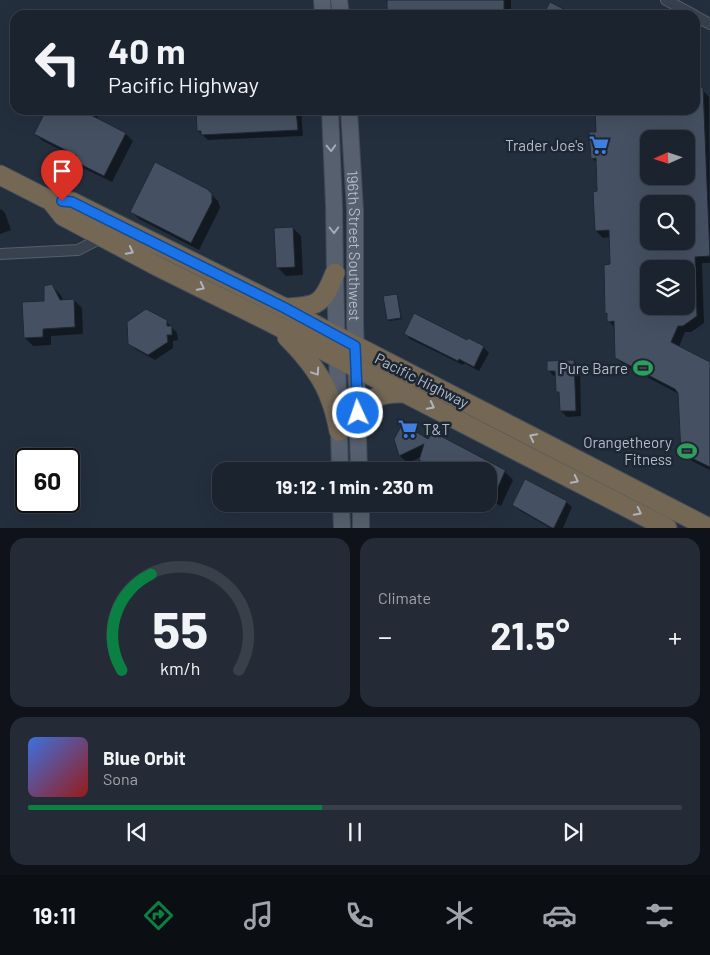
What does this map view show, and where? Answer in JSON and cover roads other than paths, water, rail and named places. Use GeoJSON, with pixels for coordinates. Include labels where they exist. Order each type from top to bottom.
{"type":"FeatureCollection","features":[{"type":"Feature","properties":{"kind":"highway","name":"Pacific Highway"},"geometry":{"type":"LineString","coordinates":[[0,175],[51,201],[72,202],[285,308],[709,528]]}},
{"type":"Feature","properties":{"kind":"highway","name":"Pacific Highway"},"geometry":{"type":"LineString","coordinates":[[51,201],[63,216],[157,266],[272,323],[667,528]]}},
{"type":"Feature","properties":{"kind":"highway"},"geometry":{"type":"LineString","coordinates":[[285,308],[308,307],[318,303],[329,288],[334,274]]}},
{"type":"Feature","properties":{"kind":"highway"},"geometry":{"type":"LineString","coordinates":[[272,323],[301,351],[316,370],[331,400],[339,431]]}},
{"type":"Feature","properties":{"kind":"highway"},"geometry":{"type":"LineString","coordinates":[[358,430],[366,408],[373,400],[383,394],[406,393]]}},
{"type":"Feature","properties":{"kind":"main road","name":"196th Street Southwest"},"geometry":{"type":"LineString","coordinates":[[330,115],[340,462]]}},
{"type":"Feature","properties":{"kind":"main road"},"geometry":{"type":"LineString","coordinates":[[333,115],[341,126],[350,130]]}},
{"type":"Feature","properties":{"kind":"main road","name":"196th Street Southwest"},"geometry":{"type":"LineString","coordinates":[[349,115],[355,210],[355,346],[360,462]]}},
{"type":"Feature","properties":{"kind":"main road"},"geometry":{"type":"LineString","coordinates":[[361,512],[362,528]]}},
{"type":"Feature","properties":{"kind":"street"},"geometry":{"type":"LineString","coordinates":[[666,0],[681,4]]}},
{"type":"Feature","properties":{"kind":"street"},"geometry":{"type":"LineString","coordinates":[[0,254],[78,250],[103,237]]}},
{"type":"Feature","properties":{"kind":"place","name":"Trader Joe's"},"geometry":{"type":"Point","coordinates":[599,145]}},
{"type":"Feature","properties":{"kind":"place","name":"Pure Barre"},"geometry":{"type":"Point","coordinates":[643,368]}},
{"type":"Feature","properties":{"kind":"place","name":"T&T"},"geometry":{"type":"Point","coordinates":[408,429]}},
{"type":"Feature","properties":{"kind":"place","name":"Orangetheory Fitness"},"geometry":{"type":"Point","coordinates":[687,451]}}]}
